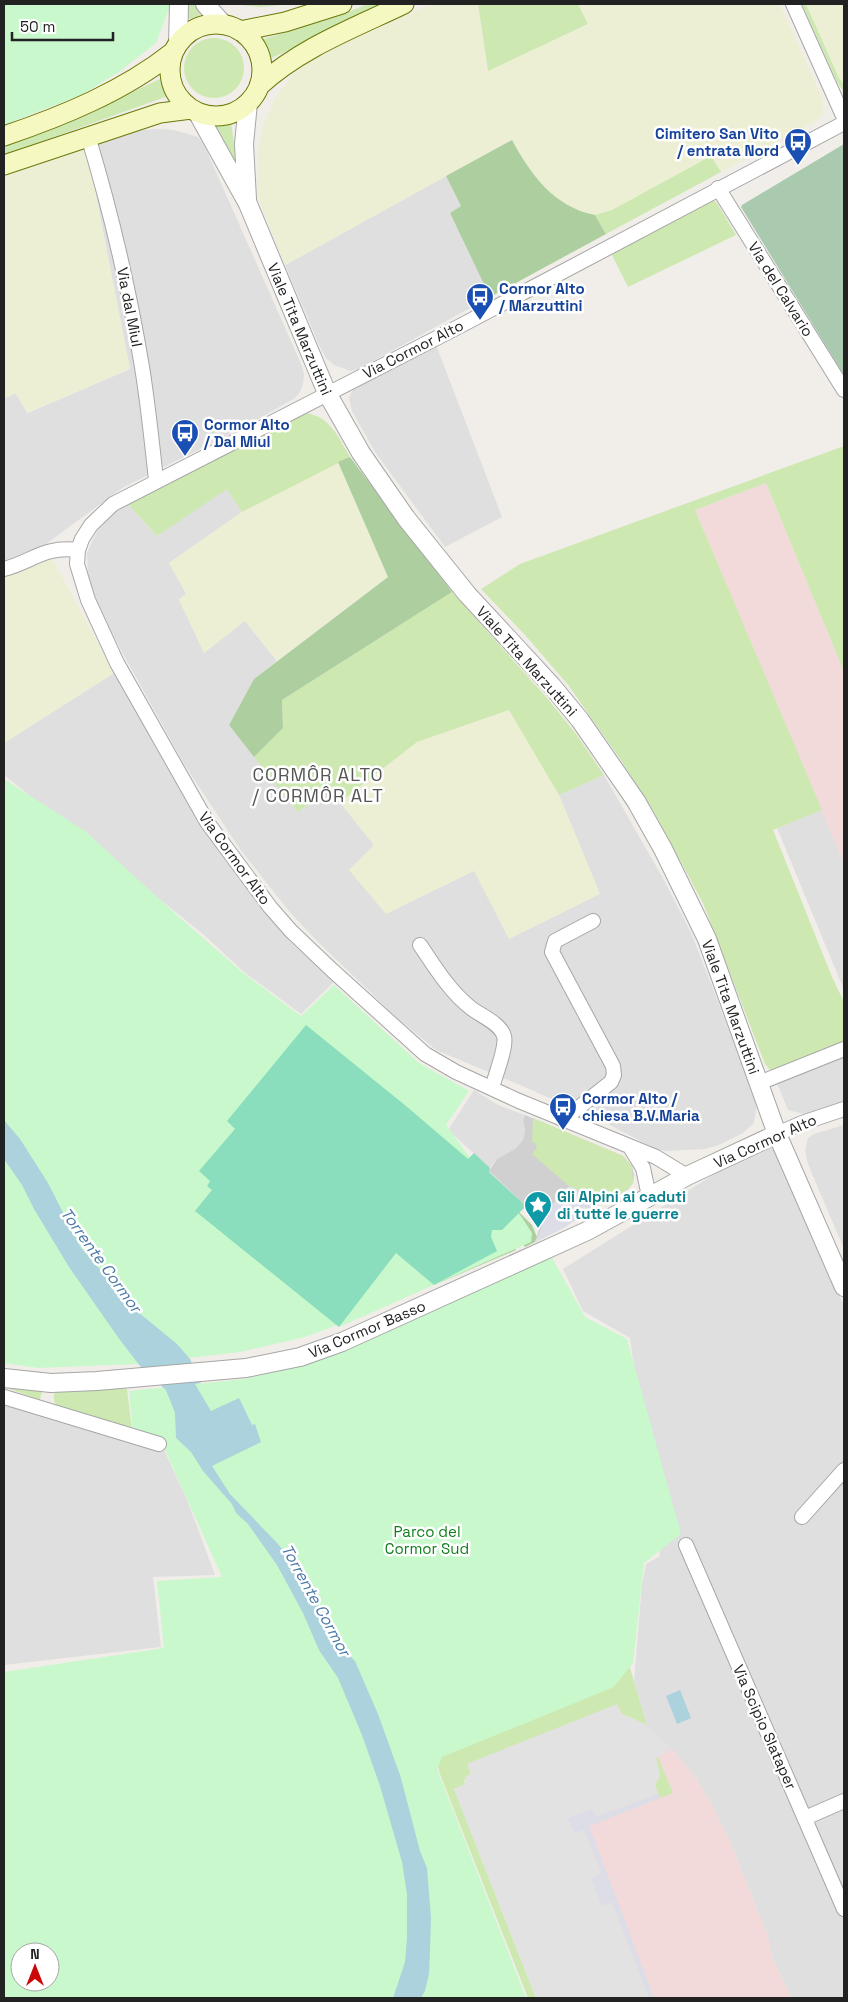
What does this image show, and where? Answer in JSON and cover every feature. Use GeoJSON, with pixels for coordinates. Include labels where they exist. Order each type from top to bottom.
{"type":"FeatureCollection","features":[{"type":"Feature","properties":{"kind":"main road"},"geometry":{"type":"LineString","coordinates":[[4,136],[80,107],[123,86],[154,67],[192,30],[202,26],[231,27],[285,22],[342,4]]}},
{"type":"Feature","properties":{"kind":"main road"},"geometry":{"type":"LineString","coordinates":[[4,165],[160,113],[194,111],[220,116],[235,112],[248,103],[259,86],[278,69],[299,55],[404,4]]}},
{"type":"Feature","properties":{"kind":"main road"},"geometry":{"type":"LineString","coordinates":[[231,27],[248,36],[260,55],[262,73],[259,86]]}},
{"type":"Feature","properties":{"kind":"main road"},"geometry":{"type":"LineString","coordinates":[[175,48],[170,70],[172,86],[182,102],[194,111]]}},
{"type":"Feature","properties":{"kind":"street"},"geometry":{"type":"LineString","coordinates":[[175,48],[179,4]]}},
{"type":"Feature","properties":{"kind":"street"},"geometry":{"type":"LineString","coordinates":[[205,4],[231,27]]}},
{"type":"Feature","properties":{"kind":"street"},"geometry":{"type":"LineString","coordinates":[[793,4],[844,118]]}},
{"type":"Feature","properties":{"kind":"street","name":"Viale Tita Marzuttini"},"geometry":{"type":"LineString","coordinates":[[248,103],[244,144],[248,204]]}},
{"type":"Feature","properties":{"kind":"street","name":"Viale Tita Marzuttini"},"geometry":{"type":"LineString","coordinates":[[194,111],[248,204],[326,394],[361,453],[406,518],[467,594],[552,686],[580,720],[636,801],[672,865],[707,939],[777,1134],[844,1288]]}},
{"type":"Feature","properties":{"kind":"street","name":"Via Cormor Alto"},"geometry":{"type":"LineString","coordinates":[[688,1176],[656,1157],[563,1120],[441,1064],[412,1043],[298,937],[270,907],[207,822],[117,663],[88,600],[77,564],[78,550],[82,539],[91,525],[107,509],[156,480],[460,326],[844,123]]}},
{"type":"Feature","properties":{"kind":"street","name":"Via dal Miul"},"geometry":{"type":"LineString","coordinates":[[88,136],[106,197],[126,285],[142,367],[156,480]]}},
{"type":"Feature","properties":{"kind":"street","name":"Via del Calvario"},"geometry":{"type":"LineString","coordinates":[[718,188],[844,390]]}},
{"type":"Feature","properties":{"kind":"street"},"geometry":{"type":"LineString","coordinates":[[4,569],[50,550],[63,548],[78,550]]}},
{"type":"Feature","properties":{"kind":"street"},"geometry":{"type":"LineString","coordinates":[[563,1120],[611,1082],[614,1074],[613,1066],[552,952],[552,945],[555,941],[593,921]]}},
{"type":"Feature","properties":{"kind":"street"},"geometry":{"type":"LineString","coordinates":[[420,945],[444,980],[469,1007],[498,1027],[504,1036],[503,1048],[492,1088]]}},
{"type":"Feature","properties":{"kind":"street"},"geometry":{"type":"LineString","coordinates":[[759,1083],[844,1049]]}},
{"type":"Feature","properties":{"kind":"street","name":"Via Cormor Alto"},"geometry":{"type":"LineString","coordinates":[[649,1196],[777,1134],[802,1123],[844,1109]]}},
{"type":"Feature","properties":{"kind":"street"},"geometry":{"type":"LineString","coordinates":[[630,1148],[643,1168],[649,1196]]}},
{"type":"Feature","properties":{"kind":"street","name":"Via Cormor Basso"},"geometry":{"type":"LineString","coordinates":[[4,1378],[51,1383],[97,1381],[246,1368],[300,1357],[342,1342],[587,1231],[649,1196]]}},
{"type":"Feature","properties":{"kind":"street"},"geometry":{"type":"LineString","coordinates":[[4,1397],[159,1444]]}},
{"type":"Feature","properties":{"kind":"street"},"geometry":{"type":"LineString","coordinates":[[802,1517],[844,1470]]}},
{"type":"Feature","properties":{"kind":"street","name":"Via Scipio Slataper"},"geometry":{"type":"LineString","coordinates":[[686,1545],[844,1909]]}},
{"type":"Feature","properties":{"kind":"street"},"geometry":{"type":"LineString","coordinates":[[805,1818],[844,1801]]}},
{"type":"Feature","properties":{"kind":"shaded area"},"geometry":{"type":"Polygon","coordinates":[[[174,130],[198,137],[204,145],[302,366],[303,384],[295,398],[248,425],[122,488],[23,561],[4,564],[4,399],[15,393],[28,413],[130,369],[86,144],[131,131],[174,130]]]}},
{"type":"Feature","properties":{"kind":"shaded area"},"geometry":{"type":"Polygon","coordinates":[[[446,176],[461,206],[450,213],[490,297],[359,369],[351,371],[334,365],[326,358],[320,347],[285,265],[446,176]]]}},
{"type":"Feature","properties":{"kind":"shaded area"},"geometry":{"type":"Polygon","coordinates":[[[436,345],[502,517],[445,547],[375,452],[352,411],[349,398],[354,387],[436,345]]]}},
{"type":"Feature","properties":{"kind":"shaded area"},"geometry":{"type":"Polygon","coordinates":[[[766,483],[844,672],[844,864],[695,510],[766,483]]]}},
{"type":"Feature","properties":{"kind":"shaded area"},"geometry":{"type":"Polygon","coordinates":[[[227,488],[242,512],[169,563],[187,594],[179,599],[245,621],[277,661],[254,679],[229,725],[298,812],[330,790],[374,845],[474,871],[600,894],[559,795],[604,775],[664,880],[691,933],[714,991],[757,1105],[754,1123],[743,1133],[719,1145],[705,1149],[666,1151],[656,1149],[606,1123],[436,1050],[396,1017],[314,938],[288,910],[240,849],[184,764],[111,632],[93,593],[88,576],[87,553],[97,531],[114,512],[127,503],[157,536],[227,488]]]}},
{"type":"Feature","properties":{"kind":"shaded area"},"geometry":{"type":"Polygon","coordinates":[[[114,673],[193,813],[290,942],[334,982],[301,1014],[244,972],[203,934],[4,775],[4,743],[114,673]]]}},
{"type":"Feature","properties":{"kind":"shaded area"},"geometry":{"type":"Polygon","coordinates":[[[822,810],[844,864],[844,990],[777,828],[822,810]]]}},
{"type":"Feature","properties":{"kind":"shaded area"},"geometry":{"type":"Polygon","coordinates":[[[844,1055],[844,1103],[804,1114],[788,1110],[777,1083],[844,1055]]]}},
{"type":"Feature","properties":{"kind":"shaded area"},"geometry":{"type":"Polygon","coordinates":[[[474,1090],[498,1105],[525,1115],[523,1120],[525,1130],[523,1140],[516,1148],[497,1159],[490,1168],[448,1130],[474,1090]]]}},
{"type":"Feature","properties":{"kind":"shaded area"},"geometry":{"type":"Polygon","coordinates":[[[525,1115],[623,1156],[632,1166],[633,1183],[628,1189],[610,1201],[603,1202],[563,1228],[535,1242],[542,1221],[489,1171],[497,1159],[516,1148],[523,1140],[525,1130],[523,1120],[525,1115]]]}},
{"type":"Feature","properties":{"kind":"shaded area"},"geometry":{"type":"Polygon","coordinates":[[[844,1125],[844,1249],[808,1164],[805,1150],[808,1138],[814,1134],[844,1125]]]}},
{"type":"Feature","properties":{"kind":"shaded area"},"geometry":{"type":"Polygon","coordinates":[[[767,1146],[779,1153],[844,1306],[844,1998],[791,1998],[772,1957],[767,1934],[731,1844],[715,1811],[696,1778],[672,1749],[647,1725],[634,1681],[642,1584],[646,1564],[660,1556],[630,1338],[583,1311],[563,1269],[756,1148],[767,1146]]]}},
{"type":"Feature","properties":{"kind":"shaded area"},"geometry":{"type":"Polygon","coordinates":[[[569,1186],[603,1202],[563,1228],[535,1242],[545,1213],[569,1186]]]}},
{"type":"Feature","properties":{"kind":"shaded area"},"geometry":{"type":"Polygon","coordinates":[[[4,1401],[163,1448],[186,1497],[215,1575],[153,1577],[161,1647],[4,1665],[4,1401]]]}},
{"type":"Feature","properties":{"kind":"shaded area"},"geometry":{"type":"Polygon","coordinates":[[[617,1704],[622,1714],[647,1725],[672,1749],[656,1758],[660,1775],[655,1785],[658,1794],[596,1817],[574,1833],[583,1829],[602,1874],[591,1878],[612,1902],[649,1998],[536,1998],[454,1789],[465,1784],[465,1777],[471,1773],[467,1764],[617,1704]]]}},
{"type":"Feature","properties":{"kind":"shaded area"},"geometry":{"type":"Polygon","coordinates":[[[622,1714],[647,1725],[672,1749],[696,1778],[731,1844],[767,1934],[772,1957],[791,1998],[536,1998],[465,1784],[622,1714]]]}},
{"type":"Feature","properties":{"kind":"shaded area"},"geometry":{"type":"Polygon","coordinates":[[[658,1794],[660,1798],[589,1826],[654,1998],[649,1998],[612,1902],[602,1906],[591,1878],[602,1873],[584,1830],[574,1833],[568,1818],[592,1809],[596,1817],[658,1794]]]}},
{"type":"Feature","properties":{"kind":"green space"},"geometry":{"type":"Polygon","coordinates":[[[4,4],[170,4],[170,6],[156,43],[119,72],[83,94],[4,125],[4,4]]]}},
{"type":"Feature","properties":{"kind":"green space"},"geometry":{"type":"Polygon","coordinates":[[[184,4],[197,4],[202,12],[195,19],[186,18],[184,4]]]}},
{"type":"Feature","properties":{"kind":"green space"},"geometry":{"type":"Polygon","coordinates":[[[232,4],[293,4],[260,7],[232,4]]]}},
{"type":"Feature","properties":{"kind":"green space"},"geometry":{"type":"Polygon","coordinates":[[[368,4],[390,4],[269,59],[261,40],[368,4]]]}},
{"type":"Feature","properties":{"kind":"green space"},"geometry":{"type":"Polygon","coordinates":[[[432,4],[478,4],[487,70],[588,25],[578,4],[780,4],[823,100],[823,115],[816,121],[721,172],[711,156],[612,210],[595,215],[582,213],[554,197],[541,185],[528,168],[512,140],[285,265],[258,198],[257,149],[264,124],[275,99],[291,76],[326,49],[432,4]]]}},
{"type":"Feature","properties":{"kind":"green space"},"geometry":{"type":"Polygon","coordinates":[[[478,4],[578,4],[588,24],[488,71],[478,4]]]}},
{"type":"Feature","properties":{"kind":"green space"},"geometry":{"type":"Polygon","coordinates":[[[802,4],[806,4],[839,78],[844,84],[844,92],[837,82],[802,4]]]}},
{"type":"Feature","properties":{"kind":"green space"},"geometry":{"type":"Polygon","coordinates":[[[806,4],[844,4],[844,84],[839,78],[806,4]]]}},
{"type":"Feature","properties":{"kind":"green space"},"geometry":{"type":"Polygon","coordinates":[[[214,38],[231,43],[239,51],[244,68],[239,85],[231,93],[214,98],[197,93],[189,85],[184,68],[189,51],[197,43],[214,38]]]}},
{"type":"Feature","properties":{"kind":"green space"},"geometry":{"type":"Polygon","coordinates":[[[160,79],[168,96],[4,155],[4,146],[55,128],[160,79]]]}},
{"type":"Feature","properties":{"kind":"green space"},"geometry":{"type":"Polygon","coordinates":[[[222,122],[231,122],[238,172],[215,127],[222,122]]]}},
{"type":"Feature","properties":{"kind":"green space"},"geometry":{"type":"Polygon","coordinates":[[[512,140],[527,165],[545,188],[567,205],[595,215],[606,234],[490,297],[450,213],[461,206],[446,176],[512,140]]]}},
{"type":"Feature","properties":{"kind":"green space"},"geometry":{"type":"Polygon","coordinates":[[[86,144],[130,369],[27,413],[16,393],[4,399],[4,175],[86,144]]]}},
{"type":"Feature","properties":{"kind":"green space"},"geometry":{"type":"Polygon","coordinates":[[[844,144],[844,375],[741,207],[844,144]]]}},
{"type":"Feature","properties":{"kind":"green space"},"geometry":{"type":"Polygon","coordinates":[[[711,156],[721,172],[606,234],[595,215],[612,210],[711,156]]]}},
{"type":"Feature","properties":{"kind":"green space"},"geometry":{"type":"Polygon","coordinates":[[[711,199],[717,203],[736,235],[628,287],[610,251],[711,199]]]}},
{"type":"Feature","properties":{"kind":"green space"},"geometry":{"type":"Polygon","coordinates":[[[304,413],[320,418],[327,423],[337,435],[350,457],[242,512],[227,489],[157,536],[127,503],[304,413]]]}},
{"type":"Feature","properties":{"kind":"green space"},"geometry":{"type":"Polygon","coordinates":[[[844,446],[844,672],[766,483],[695,510],[822,810],[773,830],[832,977],[844,1002],[844,1045],[771,1071],[765,1064],[703,903],[654,812],[569,686],[526,636],[481,589],[520,564],[844,446]]]}},
{"type":"Feature","properties":{"kind":"green space"},"geometry":{"type":"Polygon","coordinates":[[[350,457],[452,592],[282,700],[283,728],[254,757],[229,725],[254,679],[388,577],[338,462],[350,457]]]}},
{"type":"Feature","properties":{"kind":"green space"},"geometry":{"type":"Polygon","coordinates":[[[338,462],[388,577],[277,661],[245,621],[204,653],[179,600],[186,594],[169,563],[242,512],[338,462]]]}},
{"type":"Feature","properties":{"kind":"green space"},"geometry":{"type":"Polygon","coordinates":[[[48,558],[54,562],[114,673],[4,743],[4,571],[48,558]]]}},
{"type":"Feature","properties":{"kind":"green space"},"geometry":{"type":"Polygon","coordinates":[[[452,592],[547,698],[576,734],[604,775],[559,795],[509,710],[417,742],[340,802],[329,790],[298,812],[254,757],[283,728],[282,700],[452,592]]]}},
{"type":"Feature","properties":{"kind":"green space"},"geometry":{"type":"Polygon","coordinates":[[[510,710],[559,795],[600,894],[509,939],[474,871],[386,914],[349,870],[374,845],[340,802],[417,742],[510,710]]]}},
{"type":"Feature","properties":{"kind":"green space"},"geometry":{"type":"Polygon","coordinates":[[[4,779],[85,831],[242,972],[301,1016],[334,985],[419,1063],[469,1091],[446,1125],[468,1155],[521,1216],[532,1233],[531,1242],[339,1327],[340,1324],[305,1337],[240,1352],[136,1364],[38,1368],[4,1363],[4,779]]]}},
{"type":"Feature","properties":{"kind":"green space"},"geometry":{"type":"Polygon","coordinates":[[[306,1025],[468,1159],[474,1153],[490,1168],[489,1172],[526,1206],[502,1230],[492,1230],[491,1237],[497,1251],[434,1285],[396,1253],[339,1327],[195,1211],[212,1190],[207,1186],[210,1181],[199,1171],[235,1129],[227,1121],[306,1025]]]}},
{"type":"Feature","properties":{"kind":"green space"},"geometry":{"type":"Polygon","coordinates":[[[533,1118],[623,1156],[632,1166],[633,1183],[628,1189],[610,1201],[603,1202],[569,1186],[532,1154],[537,1148],[535,1143],[532,1142],[533,1118]]]}},
{"type":"Feature","properties":{"kind":"green space"},"geometry":{"type":"Polygon","coordinates":[[[519,1212],[532,1225],[537,1237],[535,1242],[525,1247],[508,1224],[519,1212]]]}},
{"type":"Feature","properties":{"kind":"green space"},"geometry":{"type":"Polygon","coordinates":[[[502,1230],[516,1250],[434,1285],[468,1268],[502,1230]]]}},
{"type":"Feature","properties":{"kind":"green space","name":"Parco del Cormor Sud"},"geometry":{"type":"Polygon","coordinates":[[[551,1256],[585,1317],[627,1339],[681,1534],[644,1563],[633,1663],[614,1687],[442,1757],[437,1769],[526,1998],[4,1998],[4,1672],[164,1648],[157,1581],[222,1577],[161,1441],[133,1433],[129,1391],[244,1379],[316,1361],[367,1341],[551,1256]]]}},
{"type":"Feature","properties":{"kind":"green space"},"geometry":{"type":"Polygon","coordinates":[[[4,1387],[43,1388],[40,1400],[4,1387]]]}},
{"type":"Feature","properties":{"kind":"green space"},"geometry":{"type":"Polygon","coordinates":[[[127,1389],[132,1430],[56,1405],[54,1393],[56,1390],[127,1389]]]}},
{"type":"Feature","properties":{"kind":"green space"},"geometry":{"type":"Polygon","coordinates":[[[627,1658],[647,1725],[622,1714],[617,1705],[467,1764],[471,1773],[464,1781],[465,1784],[454,1789],[536,1998],[528,1998],[440,1774],[428,1732],[627,1658]]]}},
{"type":"Feature","properties":{"kind":"green space"},"geometry":{"type":"Polygon","coordinates":[[[658,1757],[673,1793],[660,1798],[655,1785],[660,1775],[656,1758],[658,1757]]]}},
{"type":"Feature","properties":{"kind":"water"},"geometry":{"type":"Polygon","coordinates":[[[4,1120],[20,1139],[48,1183],[81,1248],[138,1312],[177,1344],[190,1359],[201,1383],[195,1384],[211,1411],[239,1398],[252,1425],[255,1424],[261,1442],[212,1466],[230,1494],[287,1555],[315,1598],[328,1630],[355,1661],[378,1714],[401,1778],[420,1851],[427,1868],[431,1918],[429,1974],[425,1991],[421,1998],[393,1998],[405,1962],[407,1938],[407,1894],[402,1862],[380,1786],[362,1735],[338,1678],[319,1650],[303,1613],[277,1565],[248,1524],[236,1513],[232,1504],[203,1471],[191,1452],[176,1438],[175,1413],[166,1390],[140,1366],[120,1340],[69,1267],[34,1209],[22,1185],[4,1159],[4,1120]]]}},
{"type":"Feature","properties":{"kind":"water"},"geometry":{"type":"Polygon","coordinates":[[[680,1690],[691,1718],[677,1724],[666,1696],[680,1690]]]}},
{"type":"Feature","properties":{"kind":"place","name":"Cimitero San Vito / entrata Nord"},"geometry":{"type":"Point","coordinates":[798,166]}},
{"type":"Feature","properties":{"kind":"place","name":"Cormor Alto / Marzuttini"},"geometry":{"type":"Point","coordinates":[480,321]}},
{"type":"Feature","properties":{"kind":"place","name":"Cormor Alto / Dal Miul"},"geometry":{"type":"Point","coordinates":[185,457]}},
{"type":"Feature","properties":{"kind":"place","name":"Cormor Alto / chiesa B.V.Maria"},"geometry":{"type":"Point","coordinates":[563,1131]}},
{"type":"Feature","properties":{"kind":"place","name":"Gli Alpini ai caduti di tutte le guerre"},"geometry":{"type":"Point","coordinates":[538,1229]}},
{"type":"Feature","properties":{"kind":"district","name":"CORMÔR ALTO / CORMÔR ALT"},"geometry":{"type":"Point","coordinates":[318,784]}},
{"type":"Feature","properties":{"kind":"water label","name":"Torrente Cormor"},"geometry":{"type":"Point","coordinates":[101,1260]}},
{"type":"Feature","properties":{"kind":"water label","name":"Torrente Cormor"},"geometry":{"type":"Point","coordinates":[316,1600]}}]}
